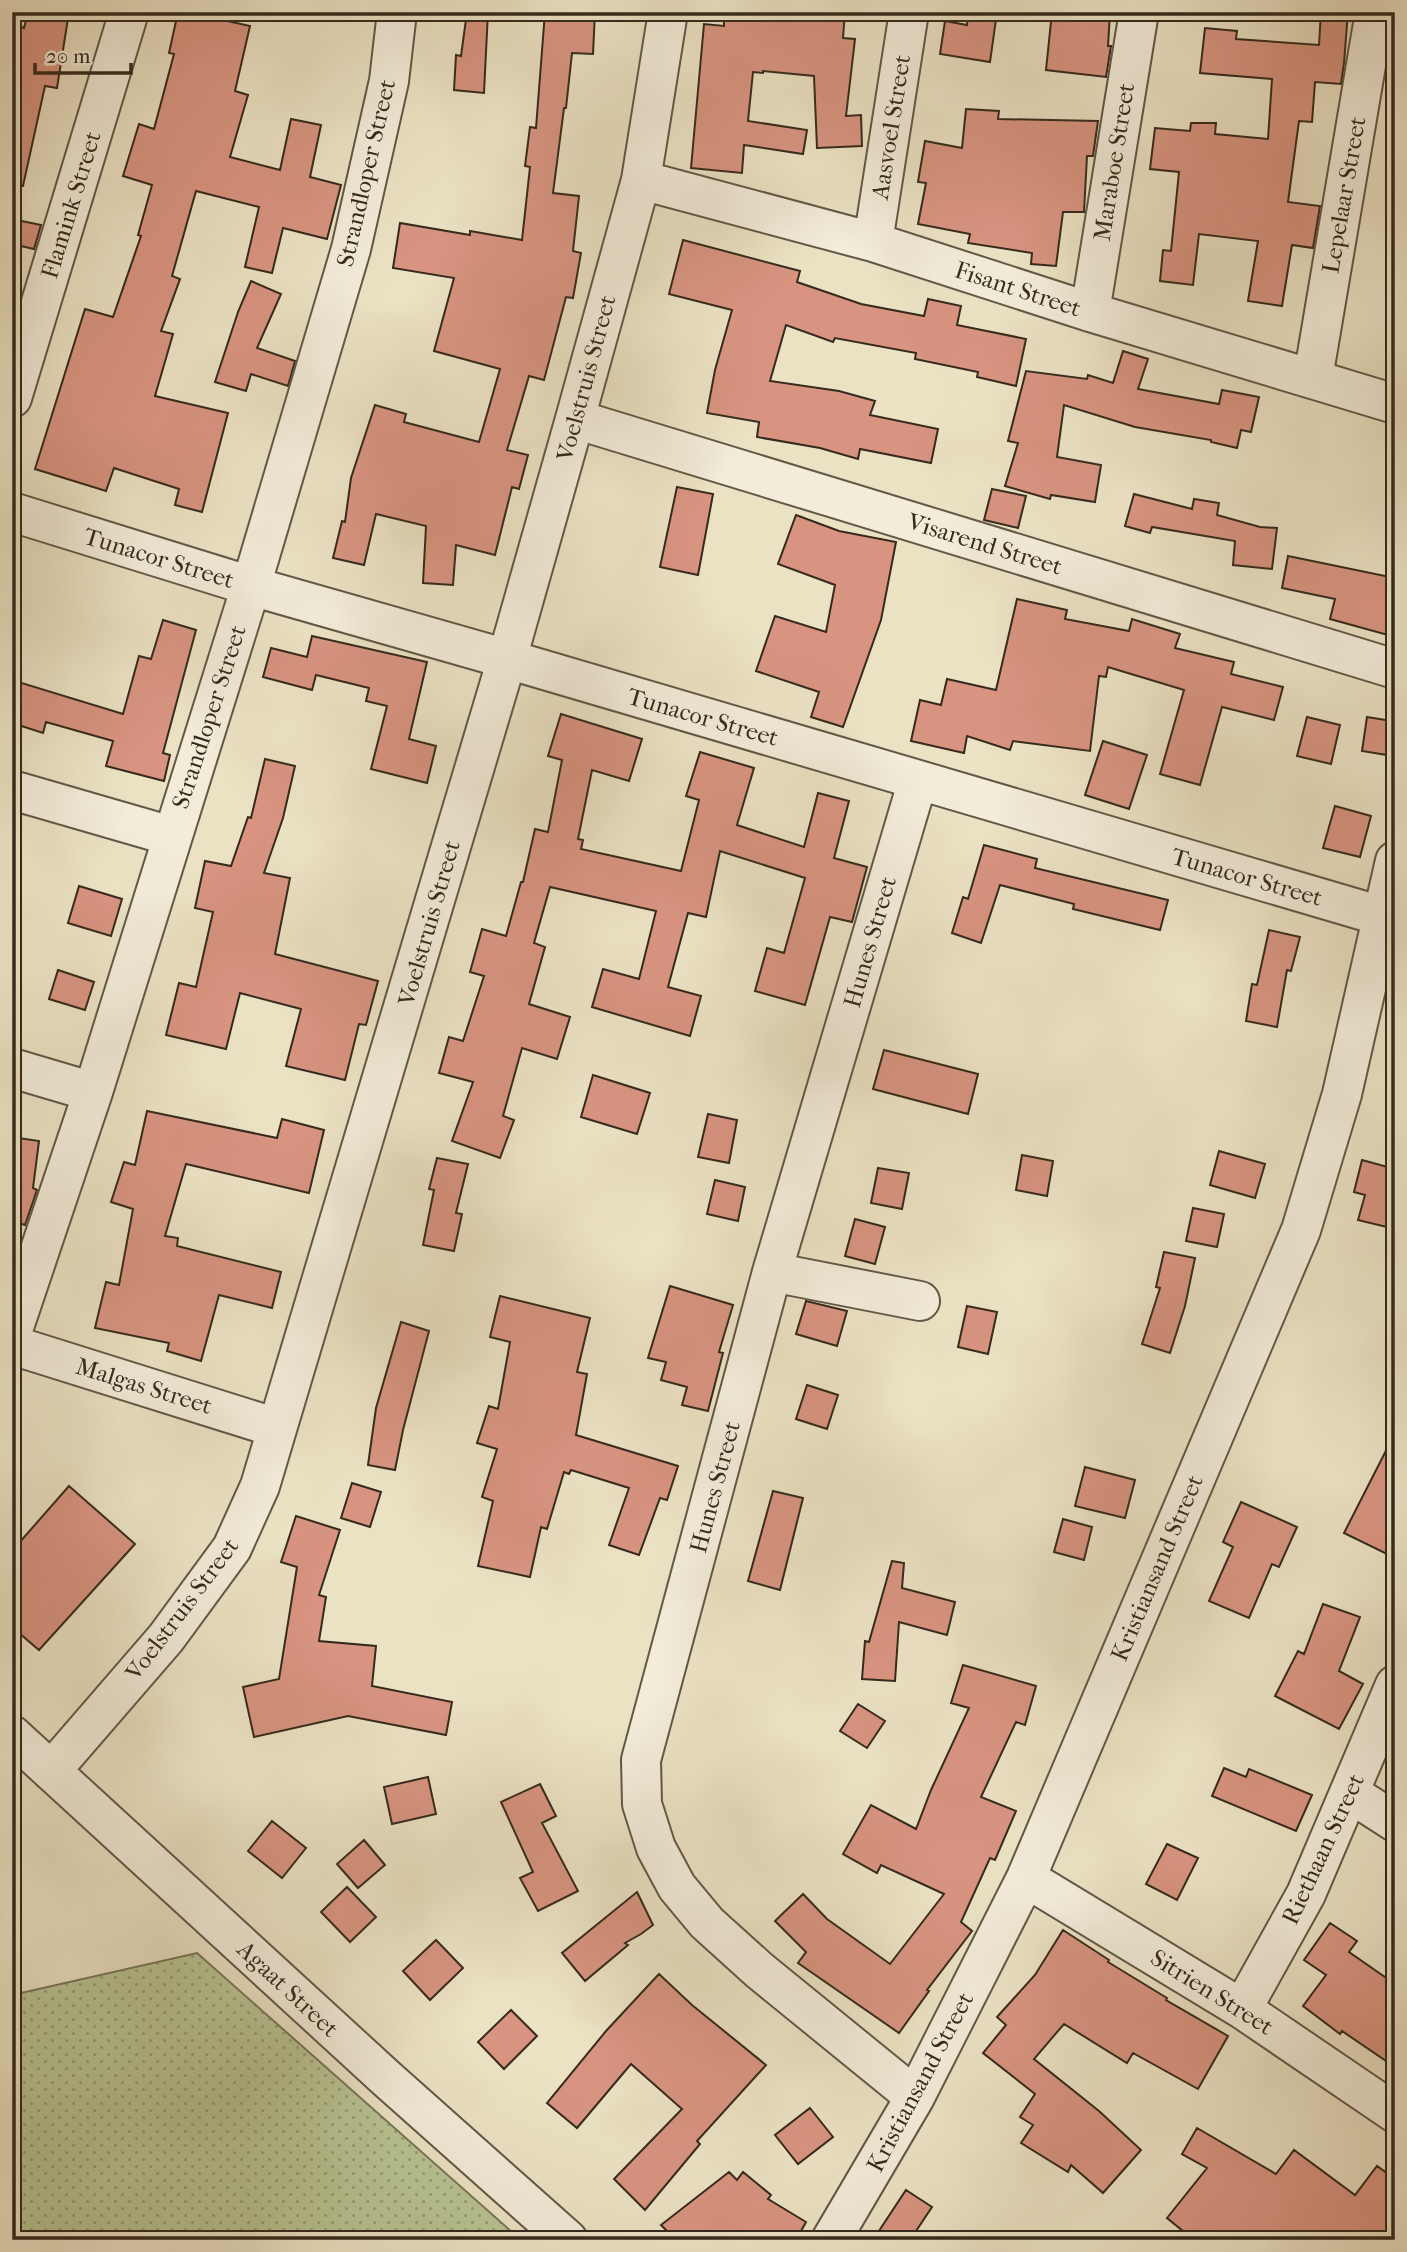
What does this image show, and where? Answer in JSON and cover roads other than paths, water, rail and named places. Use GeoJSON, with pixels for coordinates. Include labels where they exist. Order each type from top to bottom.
{"type":"FeatureCollection","features":[{"type":"Feature","properties":{"kind":"street","name":"Flamink Street"},"geometry":{"type":"LineString","coordinates":[[12,398],[129,12]]}},
{"type":"Feature","properties":{"kind":"street","name":"Strandloper Street"},"geometry":{"type":"LineString","coordinates":[[12,1333],[93,1092],[251,586],[351,249],[389,81],[397,12]]}},
{"type":"Feature","properties":{"kind":"street","name":"Voelstruis Street"},"geometry":{"type":"LineString","coordinates":[[51,1771],[166,1638],[232,1548],[260,1486],[508,659],[641,180],[668,12]]}},
{"type":"Feature","properties":{"kind":"street","name":"Aasvoel Street"},"geometry":{"type":"LineString","coordinates":[[873,242],[909,12]]}},
{"type":"Feature","properties":{"kind":"street","name":"Maraboe Street"},"geometry":{"type":"LineString","coordinates":[[1090,313],[1139,12]]}},
{"type":"Feature","properties":{"kind":"street","name":"Lepelaar Street"},"geometry":{"type":"LineString","coordinates":[[1313,378],[1375,12]]}},
{"type":"Feature","properties":{"kind":"street","name":"Fisant Street"},"geometry":{"type":"LineString","coordinates":[[641,180],[873,242],[1090,313],[1395,404]]}},
{"type":"Feature","properties":{"kind":"street","name":"Visarend Street"},"geometry":{"type":"LineString","coordinates":[[575,418],[1395,669]]}},
{"type":"Feature","properties":{"kind":"street","name":"Tunacor Street"},"geometry":{"type":"LineString","coordinates":[[12,512],[251,586],[1388,918]]}},
{"type":"Feature","properties":{"kind":"street","name":"Hunes Street"},"geometry":{"type":"LineString","coordinates":[[915,2097],[759,1970],[707,1923],[677,1887],[656,1848],[642,1804],[641,1760],[772,1272],[918,780]]}},
{"type":"Feature","properties":{"kind":"street"},"geometry":{"type":"LineString","coordinates":[[12,790],[172,836]]}},
{"type":"Feature","properties":{"kind":"street","name":"Kristiansand Street"},"geometry":{"type":"LineString","coordinates":[[831,2240],[915,2097],[1026,1878],[1301,1230],[1342,1094],[1388,918],[1395,861]]}},
{"type":"Feature","properties":{"kind":"street"},"geometry":{"type":"LineString","coordinates":[[12,1068],[93,1092]]}},
{"type":"Feature","properties":{"kind":"street"},"geometry":{"type":"LineString","coordinates":[[772,1272],[920,1301]]}},
{"type":"Feature","properties":{"kind":"street","name":"Malgas Street"},"geometry":{"type":"LineString","coordinates":[[12,1345],[277,1428]]}},
{"type":"Feature","properties":{"kind":"street","name":"Riethaan Street"},"geometry":{"type":"LineString","coordinates":[[1242,2009],[1306,1894],[1395,1685]]}},
{"type":"Feature","properties":{"kind":"street","name":"Agaat Street"},"geometry":{"type":"LineString","coordinates":[[12,1735],[386,2078],[568,2240]]}},
{"type":"Feature","properties":{"kind":"street"},"geometry":{"type":"LineString","coordinates":[[1350,1793],[1395,1822]]}},
{"type":"Feature","properties":{"kind":"street","name":"Sitrien Street"},"geometry":{"type":"LineString","coordinates":[[1026,1878],[1242,2009],[1395,2113]]}}]}
